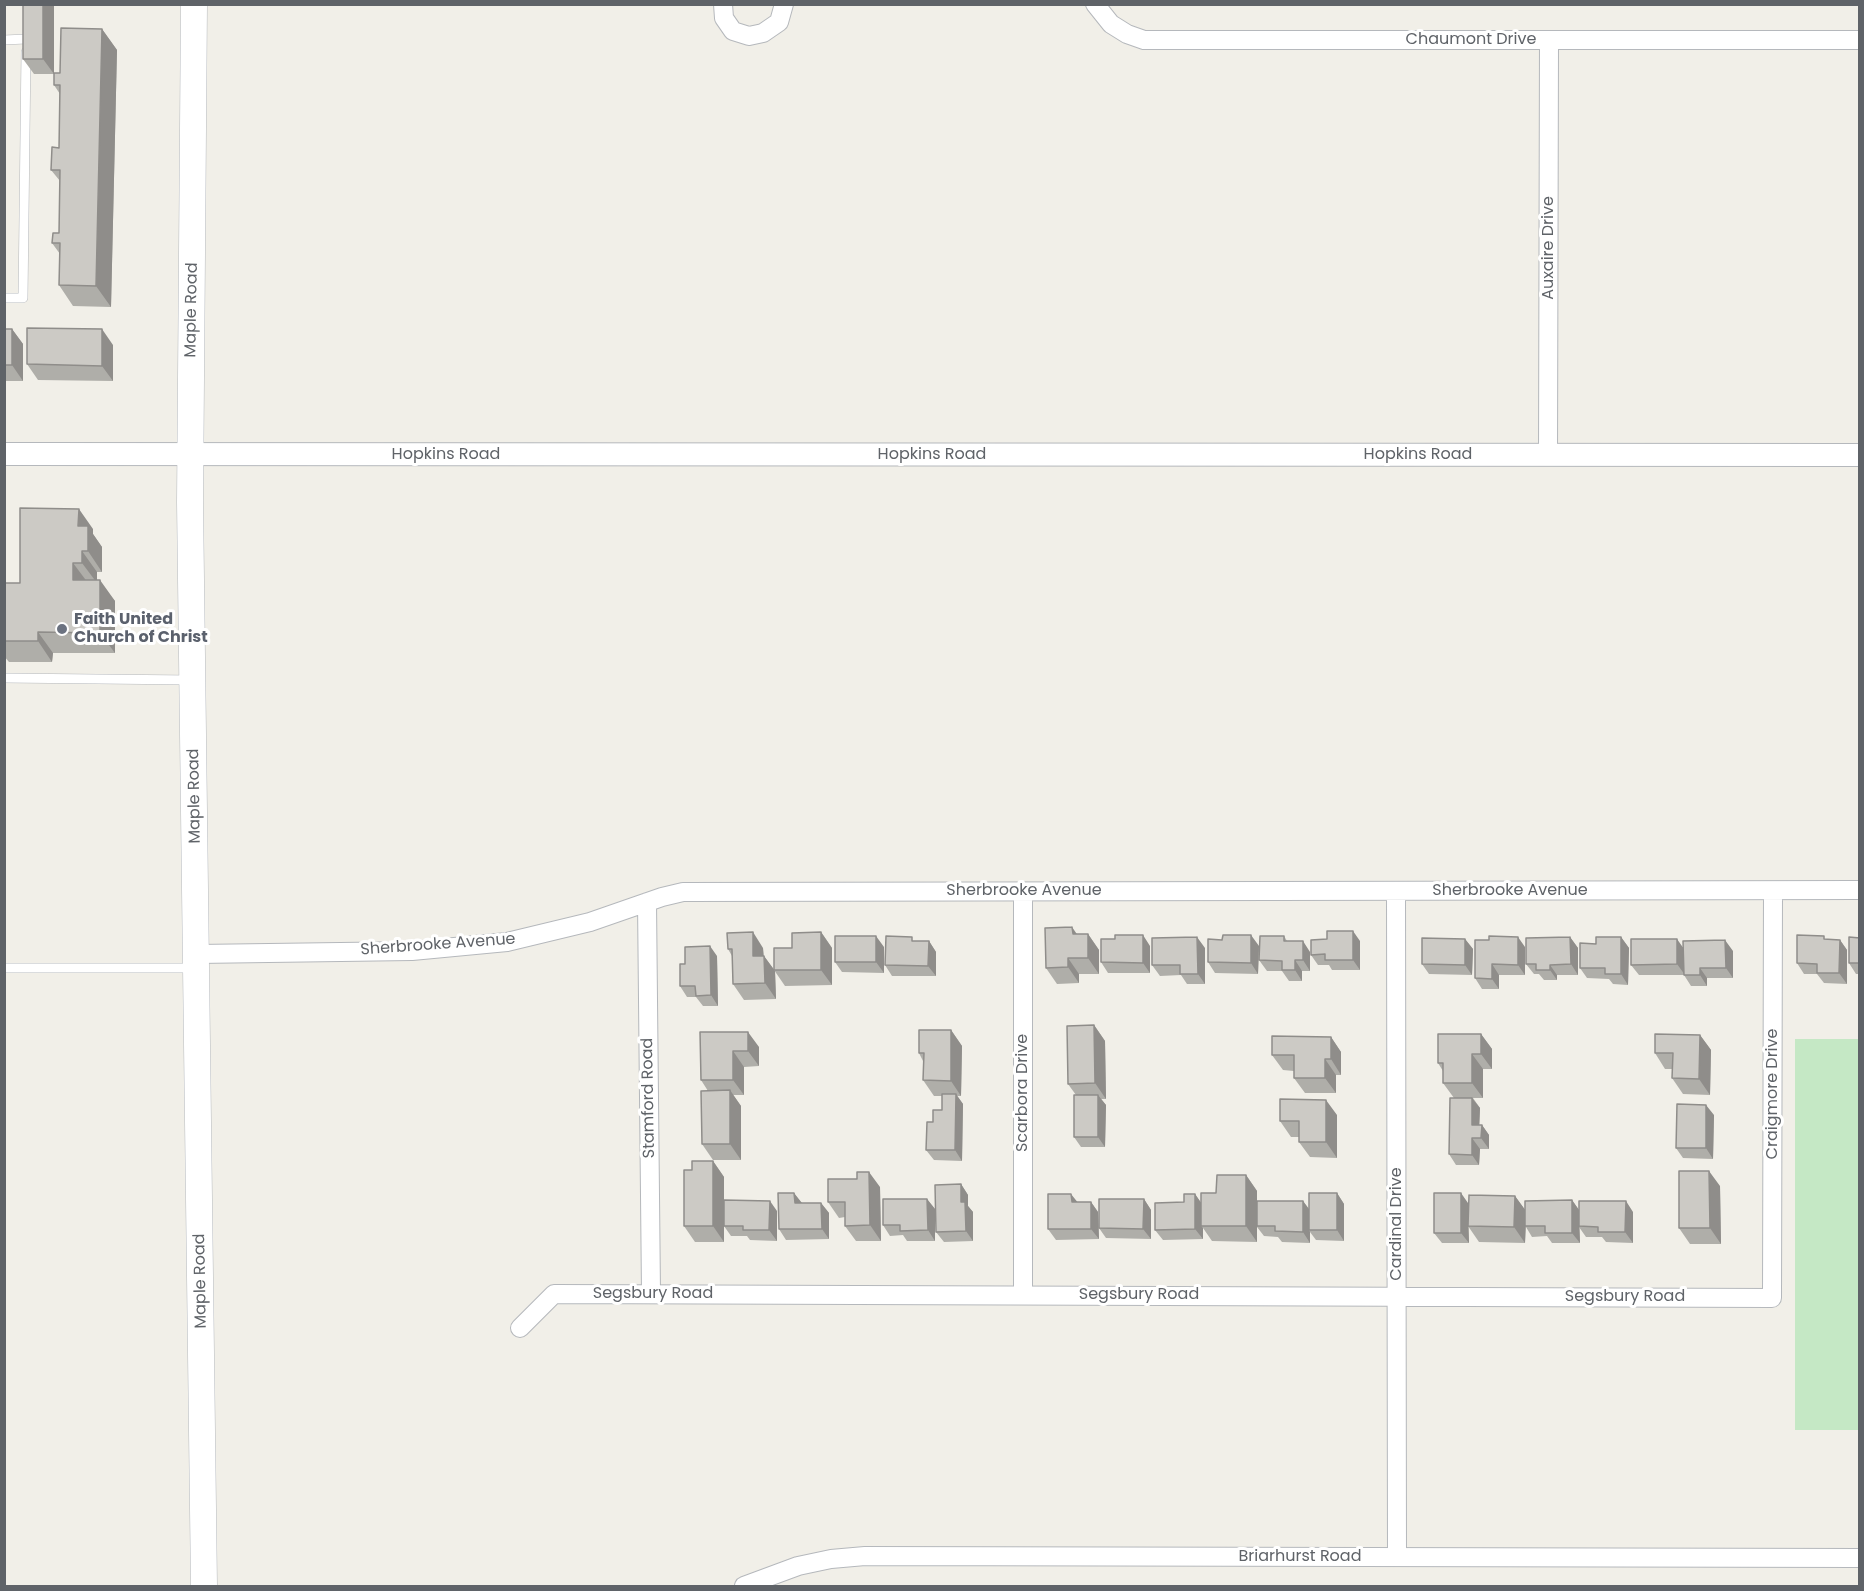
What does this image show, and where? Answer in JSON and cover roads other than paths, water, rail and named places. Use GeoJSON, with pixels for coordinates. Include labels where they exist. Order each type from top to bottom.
{"type":"FeatureCollection","features":[{"type":"Feature","properties":{"kind":"main road","name":"Maple Road"},"geometry":{"type":"LineString","coordinates":[[194,4],[190,455],[204,1587]]}},
{"type":"Feature","properties":{"kind":"street"},"geometry":{"type":"LineString","coordinates":[[723,4],[724,18],[733,31],[749,36],[764,33],[779,22],[784,4]]}},
{"type":"Feature","properties":{"kind":"street","name":"Chaumont Drive"},"geometry":{"type":"LineString","coordinates":[[1095,4],[1111,24],[1127,34],[1144,40],[1860,40]]}},
{"type":"Feature","properties":{"kind":"street","name":"Auxaire Drive"},"geometry":{"type":"LineString","coordinates":[[1548,455],[1549,40]]}},
{"type":"Feature","properties":{"kind":"street","name":"Hopkins Road"},"geometry":{"type":"LineString","coordinates":[[4,454],[1860,455]]}},
{"type":"Feature","properties":{"kind":"street","name":"Sherbrooke Avenue"},"geometry":{"type":"LineString","coordinates":[[197,961],[412,951],[507,942],[590,922],[683,892],[1860,890]]}},
{"type":"Feature","properties":{"kind":"street","name":"Scarbora Drive"},"geometry":{"type":"LineString","coordinates":[[1023,891],[1023,1294]]}},
{"type":"Feature","properties":{"kind":"street","name":"Cardinal Drive"},"geometry":{"type":"LineString","coordinates":[[1396,891],[1397,1557]]}},
{"type":"Feature","properties":{"kind":"street","name":"Craigmore Drive"},"geometry":{"type":"LineString","coordinates":[[1772,1298],[1773,891]]}},
{"type":"Feature","properties":{"kind":"street","name":"Stamford Road"},"geometry":{"type":"LineString","coordinates":[[647,902],[651,1293]]}},
{"type":"Feature","properties":{"kind":"street","name":"Segsbury Road"},"geometry":{"type":"LineString","coordinates":[[520,1328],[555,1294],[1772,1298]]}},
{"type":"Feature","properties":{"kind":"street","name":"Briarhurst Road"},"geometry":{"type":"LineString","coordinates":[[744,1587],[798,1566],[831,1559],[866,1556],[1860,1558]]}},
{"type":"Feature","properties":{"kind":"lane"},"geometry":{"type":"LineString","coordinates":[[4,298],[23,298],[26,28]]}},
{"type":"Feature","properties":{"kind":"lane"},"geometry":{"type":"LineString","coordinates":[[4,40],[26,39]]}},
{"type":"Feature","properties":{"kind":"lane"},"geometry":{"type":"LineString","coordinates":[[4,678],[193,680]]}},
{"type":"Feature","properties":{"kind":"lane"},"geometry":{"type":"LineString","coordinates":[[4,968],[197,961]]}},
{"type":"Feature","properties":{"kind":"place","name":"Faith United Church of Christ"},"geometry":{"type":"Point","coordinates":[62,629]}}]}
